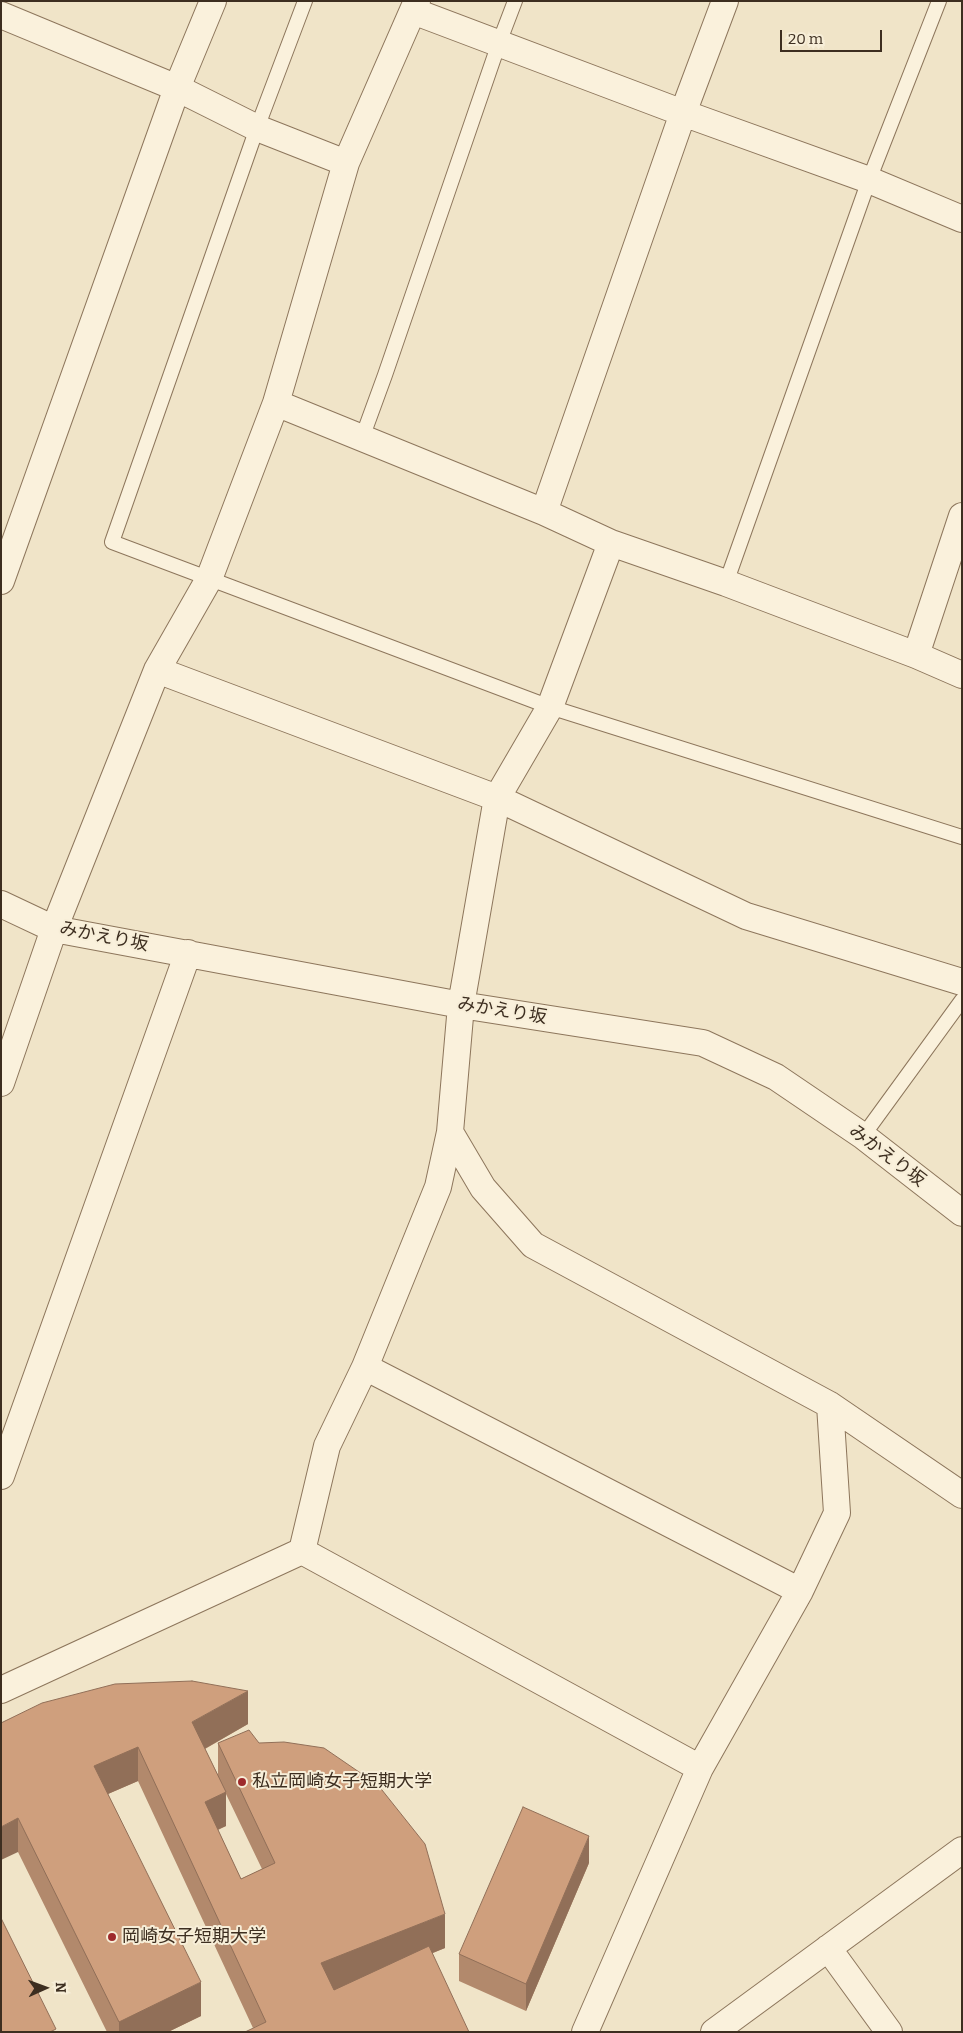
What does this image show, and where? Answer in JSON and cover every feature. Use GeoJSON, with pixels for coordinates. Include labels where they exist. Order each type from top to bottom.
{"type":"FeatureCollection","features":[{"type":"Feature","properties":{"kind":"street"},"geometry":{"type":"LineString","coordinates":[[1,581],[178,88],[213,1]]}},
{"type":"Feature","properties":{"kind":"street"},"geometry":{"type":"LineString","coordinates":[[544,512],[683,113],[725,1]]}},
{"type":"Feature","properties":{"kind":"street"},"geometry":{"type":"LineString","coordinates":[[1,1083],[54,929],[157,670],[209,579],[276,403],[346,163],[415,6],[499,43],[683,113],[869,180],[962,219]]}},
{"type":"Feature","properties":{"kind":"street"},"geometry":{"type":"LineString","coordinates":[[1,15],[178,88],[257,128],[346,163]]}},
{"type":"Feature","properties":{"kind":"street"},"geometry":{"type":"LineString","coordinates":[[276,403],[544,512],[611,543],[726,583],[916,655],[962,675]]}},
{"type":"Feature","properties":{"kind":"street"},"geometry":{"type":"LineString","coordinates":[[916,655],[962,516]]}},
{"type":"Feature","properties":{"kind":"street"},"geometry":{"type":"LineString","coordinates":[[302,1551],[327,1446],[365,1367],[438,1187],[450,1132],[461,1005],[497,798],[550,707],[611,543]]}},
{"type":"Feature","properties":{"kind":"street"},"geometry":{"type":"LineString","coordinates":[[157,670],[497,798],[746,916],[962,982]]}},
{"type":"Feature","properties":{"kind":"street","name":"みかえり坂"},"geometry":{"type":"LineString","coordinates":[[1,904],[54,929],[461,1005],[703,1043],[776,1077],[863,1136],[962,1213]]}},
{"type":"Feature","properties":{"kind":"street"},"geometry":{"type":"LineString","coordinates":[[1,1476],[188,953]]}},
{"type":"Feature","properties":{"kind":"street"},"geometry":{"type":"LineString","coordinates":[[450,1132],[483,1188],[533,1245],[830,1404],[962,1495]]}},
{"type":"Feature","properties":{"kind":"street"},"geometry":{"type":"LineString","coordinates":[[365,1367],[800,1591]]}},
{"type":"Feature","properties":{"kind":"street"},"geometry":{"type":"LineString","coordinates":[[585,2032],[700,1768],[800,1591],[837,1514],[830,1404]]}},
{"type":"Feature","properties":{"kind":"street"},"geometry":{"type":"LineString","coordinates":[[1,1690],[302,1551]]}},
{"type":"Feature","properties":{"kind":"street"},"geometry":{"type":"LineString","coordinates":[[302,1551],[700,1768]]}},
{"type":"Feature","properties":{"kind":"street"},"geometry":{"type":"LineString","coordinates":[[714,2032],[962,1850]]}},
{"type":"Feature","properties":{"kind":"street"},"geometry":{"type":"LineString","coordinates":[[828,1948],[889,2032]]}},
{"type":"Feature","properties":{"kind":"lane"},"geometry":{"type":"LineString","coordinates":[[306,1],[257,128],[112,542],[550,707],[962,837]]}},
{"type":"Feature","properties":{"kind":"lane"},"geometry":{"type":"LineString","coordinates":[[362,438],[515,1]]}},
{"type":"Feature","properties":{"kind":"lane"},"geometry":{"type":"LineString","coordinates":[[726,583],[869,180],[939,1]]}},
{"type":"Feature","properties":{"kind":"lane"},"geometry":{"type":"LineString","coordinates":[[863,1136],[962,1000]]}},
{"type":"Feature","properties":{"kind":"building"},"geometry":{"type":"Polygon","coordinates":[[[192,1681],[248,1691],[192,1722],[226,1792],[205,1802],[241,1879],[275,1863],[218,1743],[249,1730],[259,1743],[284,1742],[324,1748],[378,1785],[425,1844],[445,1914],[321,1963],[334,1990],[429,1946],[469,2032],[245,2032],[266,2022],[138,1747],[94,1766],[201,1982],[119,2022],[18,1818],[1,1827],[1,1723],[42,1703],[115,1684],[192,1681]]]}},
{"type":"Feature","properties":{"kind":"building"},"geometry":{"type":"Polygon","coordinates":[[[523,1807],[589,1836],[526,1984],[459,1954],[523,1807]]]}},
{"type":"Feature","properties":{"kind":"building"},"geometry":{"type":"Polygon","coordinates":[[[1,1918],[56,2029],[50,2032],[1,2032],[1,1918]]]}},
{"type":"Feature","properties":{"kind":"place","name":"私立岡崎女子短期大学"},"geometry":{"type":"Point","coordinates":[242,1782]}},
{"type":"Feature","properties":{"kind":"place","name":"岡崎女子短期大学"},"geometry":{"type":"Point","coordinates":[112,1937]}}]}
